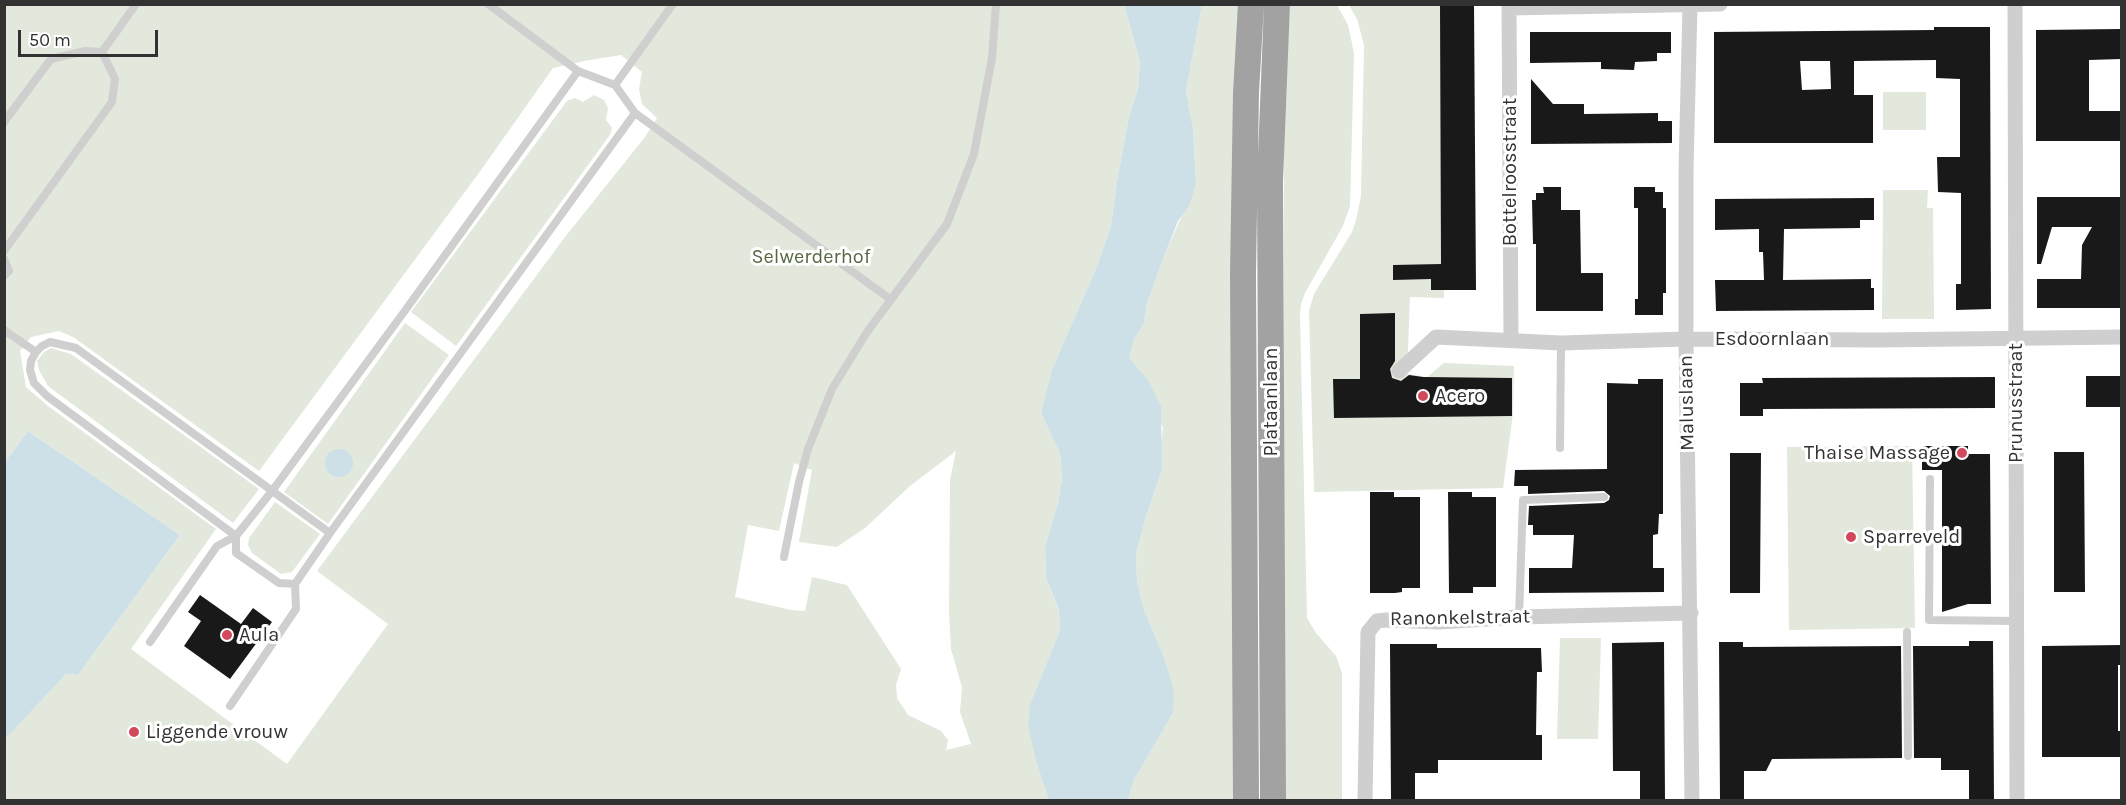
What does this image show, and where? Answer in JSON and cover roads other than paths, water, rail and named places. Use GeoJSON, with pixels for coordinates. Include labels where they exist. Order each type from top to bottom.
{"type":"FeatureCollection","features":[{"type":"Feature","properties":{"kind":"highway","name":"Plataanlaan"},"geometry":{"type":"LineString","coordinates":[[1246,801],[1243,274],[1246,93],[1251,4]]}},
{"type":"Feature","properties":{"kind":"highway","name":"Plataanlaan"},"geometry":{"type":"LineString","coordinates":[[1273,801],[1270,181],[1277,4]]}},
{"type":"Feature","properties":{"kind":"street"},"geometry":{"type":"LineString","coordinates":[[1509,6],[1720,4]]}},
{"type":"Feature","properties":{"kind":"street","name":"Prunusstraat"},"geometry":{"type":"LineString","coordinates":[[2015,4],[2017,801]]}},
{"type":"Feature","properties":{"kind":"street","name":"Maluslaan"},"geometry":{"type":"LineString","coordinates":[[1690,5],[1686,170],[1686,339],[1692,801]]}},
{"type":"Feature","properties":{"kind":"street","name":"Bottelroosstraat"},"geometry":{"type":"LineString","coordinates":[[1509,6],[1511,339]]}},
{"type":"Feature","properties":{"kind":"street","name":"Esdoornlaan"},"geometry":{"type":"LineString","coordinates":[[1399,371],[1436,337],[1561,343],[1686,339],[1878,340],[2121,337]]}},
{"type":"Feature","properties":{"kind":"street","name":"Ranonkelstraat"},"geometry":{"type":"LineString","coordinates":[[1365,801],[1368,632],[1374,623],[1386,620],[1439,622],[1519,616],[1690,613]]}},
{"type":"Feature","properties":{"kind":"lane"},"geometry":{"type":"LineString","coordinates":[[102,52],[136,4]]}},
{"type":"Feature","properties":{"kind":"lane"},"geometry":{"type":"LineString","coordinates":[[488,4],[578,72],[615,85],[635,113],[890,299]]}},
{"type":"Feature","properties":{"kind":"lane"},"geometry":{"type":"LineString","coordinates":[[615,85],[673,4]]}},
{"type":"Feature","properties":{"kind":"lane"},"geometry":{"type":"LineString","coordinates":[[784,557],[799,482],[820,415],[832,389],[867,332],[946,224],[974,154],[992,58],[996,4]]}},
{"type":"Feature","properties":{"kind":"lane"},"geometry":{"type":"LineString","coordinates":[[4,122],[51,59],[86,51],[102,52]]}},
{"type":"Feature","properties":{"kind":"lane"},"geometry":{"type":"LineString","coordinates":[[4,251],[112,102],[115,79],[102,52]]}},
{"type":"Feature","properties":{"kind":"lane"},"geometry":{"type":"LineString","coordinates":[[150,642],[217,546],[236,536],[272,491],[578,72]]}},
{"type":"Feature","properties":{"kind":"lane"},"geometry":{"type":"LineString","coordinates":[[230,706],[296,609],[295,584],[330,532],[635,113]]}},
{"type":"Feature","properties":{"kind":"lane"},"geometry":{"type":"LineString","coordinates":[[4,260],[9,271],[4,276]]}},
{"type":"Feature","properties":{"kind":"lane"},"geometry":{"type":"LineString","coordinates":[[4,330],[36,352]]}},
{"type":"Feature","properties":{"kind":"lane"},"geometry":{"type":"LineString","coordinates":[[236,536],[46,396],[33,382],[30,370],[31,361],[36,352],[50,342],[76,348],[330,532]]}},
{"type":"Feature","properties":{"kind":"lane"},"geometry":{"type":"LineString","coordinates":[[1560,448],[1561,343]]}},
{"type":"Feature","properties":{"kind":"lane"},"geometry":{"type":"LineString","coordinates":[[1930,479],[1929,620],[2016,621]]}},
{"type":"Feature","properties":{"kind":"lane"},"geometry":{"type":"LineString","coordinates":[[1519,616],[1522,500],[1604,497]]}},
{"type":"Feature","properties":{"kind":"lane"},"geometry":{"type":"LineString","coordinates":[[236,536],[236,553],[279,583],[295,584]]}},
{"type":"Feature","properties":{"kind":"lane"},"geometry":{"type":"LineString","coordinates":[[1907,632],[1908,756]]}},
{"type":"Feature","properties":{"kind":"place","name":"Acero"},"geometry":{"type":"Point","coordinates":[1423,396]}},
{"type":"Feature","properties":{"kind":"place","name":"Thaise Massage"},"geometry":{"type":"Point","coordinates":[1962,453]}},
{"type":"Feature","properties":{"kind":"place","name":"Sparreveld"},"geometry":{"type":"Point","coordinates":[1851,537]}},
{"type":"Feature","properties":{"kind":"place","name":"Aula"},"geometry":{"type":"Point","coordinates":[227,635]}},
{"type":"Feature","properties":{"kind":"place","name":"Liggende vrouw"},"geometry":{"type":"Point","coordinates":[134,732]}},
{"type":"Feature","properties":{"kind":"park label","name":"Selwerderhof"},"geometry":{"type":"Point","coordinates":[811,257]}}]}
